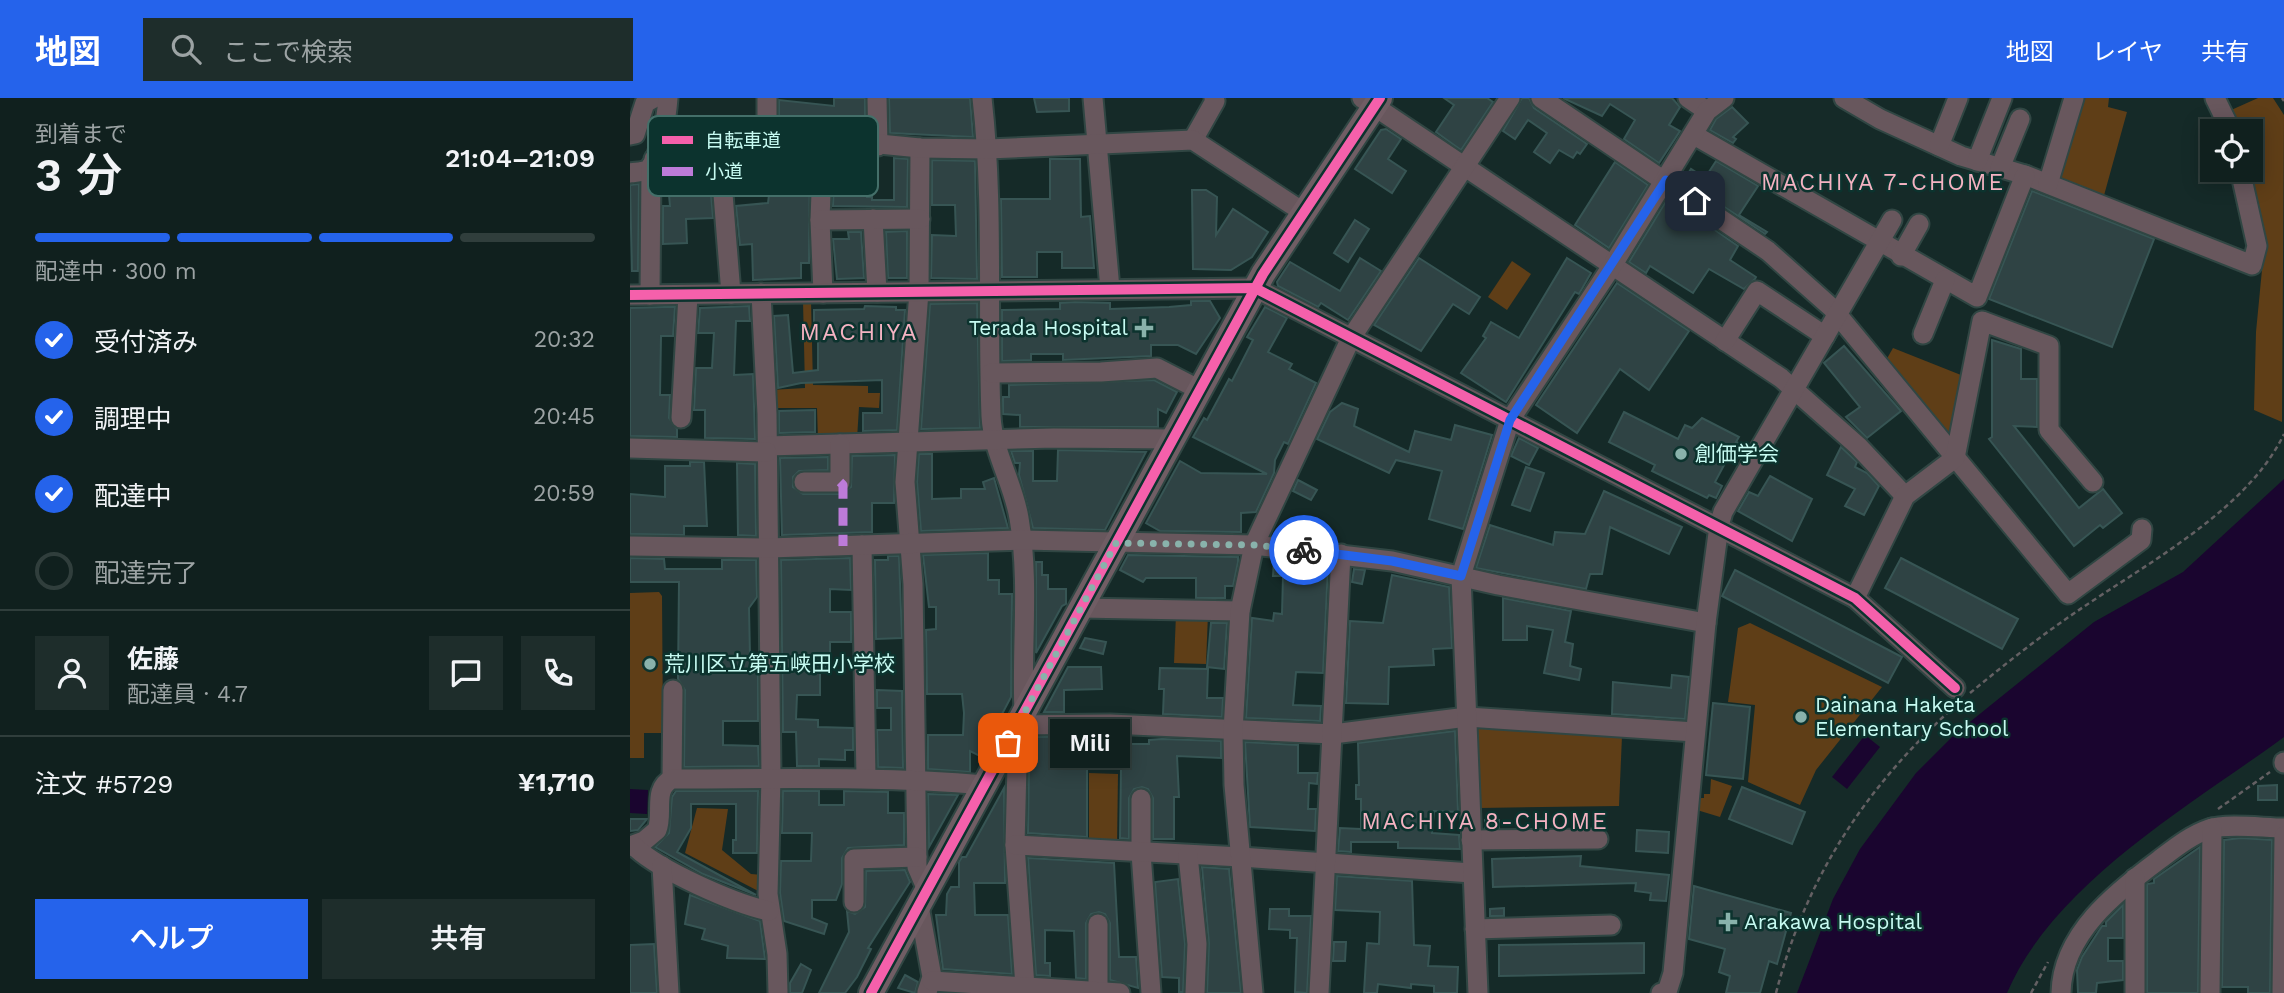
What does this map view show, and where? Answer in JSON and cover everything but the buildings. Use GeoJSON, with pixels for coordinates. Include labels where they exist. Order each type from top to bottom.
{"type":"FeatureCollection","features":[{"type":"Feature","properties":{"kind":"main road"},"geometry":{"type":"LineString","coordinates":[[871,993],[1255,288],[1372,101]]}},
{"type":"Feature","properties":{"kind":"street"},"geometry":{"type":"LineString","coordinates":[[630,135],[635,134],[645,103],[654,98]]}},
{"type":"Feature","properties":{"kind":"street"},"geometry":{"type":"LineString","coordinates":[[667,116],[668,98]]}},
{"type":"Feature","properties":{"kind":"street"},"geometry":{"type":"LineString","coordinates":[[767,98],[767,116]]}},
{"type":"Feature","properties":{"kind":"street"},"geometry":{"type":"LineString","coordinates":[[877,98],[877,116]]}},
{"type":"Feature","properties":{"kind":"street"},"geometry":{"type":"LineString","coordinates":[[982,98],[988,149],[993,440],[1019,514],[1026,606],[1016,727],[1010,988]]}},
{"type":"Feature","properties":{"kind":"street"},"geometry":{"type":"LineString","coordinates":[[1093,98],[1110,289]]}},
{"type":"Feature","properties":{"kind":"street"},"geometry":{"type":"LineString","coordinates":[[1193,140],[1215,101],[1214,98]]}},
{"type":"Feature","properties":{"kind":"street"},"geometry":{"type":"LineString","coordinates":[[1253,993],[1233,731],[1240,611],[1254,545],[1351,338],[1510,98]]}},
{"type":"Feature","properties":{"kind":"street"},"geometry":{"type":"LineString","coordinates":[[1541,98],[1666,180],[1786,264],[1837,315],[2068,594],[2141,540],[2142,529]]}},
{"type":"Feature","properties":{"kind":"street"},"geometry":{"type":"LineString","coordinates":[[1688,98],[1707,111]]}},
{"type":"Feature","properties":{"kind":"street"},"geometry":{"type":"LineString","coordinates":[[1478,993],[1461,576],[1510,420],[1612,266],[1694,135],[1694,130],[1707,111],[1724,98]]}},
{"type":"Feature","properties":{"kind":"street"},"geometry":{"type":"LineString","coordinates":[[1844,98],[1880,119],[1939,146],[2048,184],[2252,265],[2257,246],[2244,182]]}},
{"type":"Feature","properties":{"kind":"street"},"geometry":{"type":"LineString","coordinates":[[1939,146],[1958,98]]}},
{"type":"Feature","properties":{"kind":"street"},"geometry":{"type":"LineString","coordinates":[[1977,161],[2002,98]]}},
{"type":"Feature","properties":{"kind":"street"},"geometry":{"type":"LineString","coordinates":[[2048,184],[2074,98]]}},
{"type":"Feature","properties":{"kind":"street"},"geometry":{"type":"LineString","coordinates":[[2215,98],[2225,119]]}},
{"type":"Feature","properties":{"kind":"street"},"geometry":{"type":"LineString","coordinates":[[1372,101],[1794,388],[1905,496]]}},
{"type":"Feature","properties":{"kind":"street"},"geometry":{"type":"LineString","coordinates":[[2000,168],[2020,119]]}},
{"type":"Feature","properties":{"kind":"street"},"geometry":{"type":"LineString","coordinates":[[1694,135],[1879,244],[1977,297]]}},
{"type":"Feature","properties":{"kind":"street"},"geometry":{"type":"LineString","coordinates":[[878,146],[988,149],[1193,140],[1303,212]]}},
{"type":"Feature","properties":{"kind":"street"},"geometry":{"type":"LineString","coordinates":[[920,148],[919,291],[905,482],[910,544],[917,867],[923,898],[929,989],[1010,988],[1120,993]]}},
{"type":"Feature","properties":{"kind":"street"},"geometry":{"type":"LineString","coordinates":[[630,173],[648,170]]}},
{"type":"Feature","properties":{"kind":"street"},"geometry":{"type":"LineString","coordinates":[[2025,176],[1977,297],[1978,314],[1982,321],[2049,346],[2049,430],[2093,482]]}},
{"type":"Feature","properties":{"kind":"street"},"geometry":{"type":"LineString","coordinates":[[650,295],[652,196]]}},
{"type":"Feature","properties":{"kind":"street"},"geometry":{"type":"LineString","coordinates":[[723,196],[731,294]]}},
{"type":"Feature","properties":{"kind":"street"},"geometry":{"type":"LineString","coordinates":[[821,196],[823,293]]}},
{"type":"Feature","properties":{"kind":"street"},"geometry":{"type":"LineString","coordinates":[[873,219],[877,292]]}},
{"type":"Feature","properties":{"kind":"street"},"geometry":{"type":"LineString","coordinates":[[820,220],[920,219]]}},
{"type":"Feature","properties":{"kind":"street"},"geometry":{"type":"LineString","coordinates":[[1661,993],[1668,993],[1672,973],[1706,623],[1723,512],[1892,220]]}},
{"type":"Feature","properties":{"kind":"street"},"geometry":{"type":"LineString","coordinates":[[1900,256],[1919,224]]}},
{"type":"Feature","properties":{"kind":"street"},"geometry":{"type":"LineString","coordinates":[[1923,334],[1945,280]]}},
{"type":"Feature","properties":{"kind":"street"},"geometry":{"type":"LineString","coordinates":[[630,295],[1255,288],[1855,598],[1955,688]]}},
{"type":"Feature","properties":{"kind":"street"},"geometry":{"type":"LineString","coordinates":[[1725,341],[1757,291],[1825,336]]}},
{"type":"Feature","properties":{"kind":"street"},"geometry":{"type":"LineString","coordinates":[[761,293],[767,449],[771,777],[769,911],[777,954],[778,993]]}},
{"type":"Feature","properties":{"kind":"street"},"geometry":{"type":"LineString","coordinates":[[681,418],[688,295]]}},
{"type":"Feature","properties":{"kind":"street"},"geometry":{"type":"LineString","coordinates":[[1855,598],[1905,496],[1955,458],[1982,321]]}},
{"type":"Feature","properties":{"kind":"street"},"geometry":{"type":"LineString","coordinates":[[991,373],[1101,373],[1157,368],[1200,390]]}},
{"type":"Feature","properties":{"kind":"street"},"geometry":{"type":"LineString","coordinates":[[630,448],[767,449],[908,442],[1172,439]]}},
{"type":"Feature","properties":{"kind":"street"},"geometry":{"type":"LineString","coordinates":[[804,482],[840,482],[840,444]]}},
{"type":"Feature","properties":{"kind":"street"},"geometry":{"type":"LineString","coordinates":[[630,546],[768,548],[1022,540],[1254,545],[1341,554],[1706,623]]}},
{"type":"Feature","properties":{"kind":"street"},"geometry":{"type":"LineString","coordinates":[[862,545],[866,778]]}},
{"type":"Feature","properties":{"kind":"street"},"geometry":{"type":"LineString","coordinates":[[1319,993],[1341,554]]}},
{"type":"Feature","properties":{"kind":"street"},"geometry":{"type":"LineString","coordinates":[[1081,608],[1240,611]]}},
{"type":"Feature","properties":{"kind":"street"},"geometry":{"type":"LineString","coordinates":[[672,779],[673,690]]}},
{"type":"Feature","properties":{"kind":"street"},"geometry":{"type":"LineString","coordinates":[[1016,727],[1110,724],[1333,734],[1467,717],[1695,732]]}},
{"type":"Feature","properties":{"kind":"street"},"geometry":{"type":"LineString","coordinates":[[769,911],[710,890],[662,866],[632,846],[657,830],[662,786],[672,779],[771,777],[917,779],[985,785]]}},
{"type":"Feature","properties":{"kind":"street"},"geometry":{"type":"LineString","coordinates":[[1141,799],[1141,853],[1151,993]]}},
{"type":"Feature","properties":{"kind":"street"},"geometry":{"type":"LineString","coordinates":[[2210,993],[2212,828]]}},
{"type":"Feature","properties":{"kind":"street"},"geometry":{"type":"LineString","coordinates":[[2061,993],[2061,980],[2073,949],[2089,922],[2135,878],[2179,845],[2212,828],[2284,828]]}},
{"type":"Feature","properties":{"kind":"street"},"geometry":{"type":"LineString","coordinates":[[2282,993],[2284,836]]}},
{"type":"Feature","properties":{"kind":"street"},"geometry":{"type":"LineString","coordinates":[[1471,841],[1598,839]]}},
{"type":"Feature","properties":{"kind":"street"},"geometry":{"type":"LineString","coordinates":[[1015,845],[1472,873]]}},
{"type":"Feature","properties":{"kind":"street"},"geometry":{"type":"LineString","coordinates":[[1188,855],[1198,943],[1195,993]]}},
{"type":"Feature","properties":{"kind":"street"},"geometry":{"type":"LineString","coordinates":[[854,902],[854,859],[917,857]]}},
{"type":"Feature","properties":{"kind":"street"},"geometry":{"type":"LineString","coordinates":[[662,866],[669,993]]}},
{"type":"Feature","properties":{"kind":"street"},"geometry":{"type":"LineString","coordinates":[[2134,993],[2135,878]]}},
{"type":"Feature","properties":{"kind":"street"},"geometry":{"type":"LineString","coordinates":[[1098,924],[1098,991]]}},
{"type":"Feature","properties":{"kind":"street"},"geometry":{"type":"LineString","coordinates":[[1475,929],[1611,925]]}},
{"type":"Feature","properties":{"kind":"path"},"geometry":{"type":"LineString","coordinates":[[1776,993],[1787,949],[1822,871],[1868,799],[1910,747],[2013,658],[2074,612],[2180,543],[2239,493],[2284,434]]}},
{"type":"Feature","properties":{"kind":"shaded area"},"geometry":{"type":"Polygon","coordinates":[[[2078,98],[2109,98],[2108,107],[2127,112],[2103,199],[2055,182],[2078,98]]]}},
{"type":"Feature","properties":{"kind":"shaded area"},"geometry":{"type":"Polygon","coordinates":[[[2258,98],[2273,98],[2284,115],[2282,422],[2254,410],[2256,332],[2264,249],[2246,182],[2263,182],[2263,119],[2231,119],[2229,111],[2258,98]]]}},
{"type":"Feature","properties":{"kind":"shaded area"},"geometry":{"type":"Polygon","coordinates":[[[1512,261],[1531,274],[1507,310],[1488,297],[1512,261]]]}},
{"type":"Feature","properties":{"kind":"shaded area"},"geometry":{"type":"Polygon","coordinates":[[[803,301],[811,301],[813,385],[868,386],[868,393],[880,393],[879,408],[859,407],[857,439],[818,440],[817,408],[770,408],[770,390],[805,388],[803,301]]]}},
{"type":"Feature","properties":{"kind":"shaded area"},"geometry":{"type":"Polygon","coordinates":[[[1893,348],[1966,377],[1953,448],[1885,362],[1893,348]]]}},
{"type":"Feature","properties":{"kind":"shaded area"},"geometry":{"type":"Polygon","coordinates":[[[2284,479],[2284,737],[2167,819],[2091,882],[2057,916],[2029,953],[2007,993],[1797,993],[1833,899],[1860,849],[1916,773],[1955,734],[2094,622],[2183,572],[2284,479]]]}},
{"type":"Feature","properties":{"kind":"shaded area"},"geometry":{"type":"Polygon","coordinates":[[[659,592],[662,596],[663,733],[644,733],[644,758],[630,758],[630,593],[659,592]]]}},
{"type":"Feature","properties":{"kind":"shaded area"},"geometry":{"type":"Polygon","coordinates":[[[1176,614],[1208,614],[1206,664],[1174,663],[1176,614]]]}},
{"type":"Feature","properties":{"kind":"shaded area"},"geometry":{"type":"Polygon","coordinates":[[[1750,623],[1882,687],[1816,770],[1800,805],[1748,782],[1755,705],[1728,702],[1738,628],[1750,623]]]}},
{"type":"Feature","properties":{"kind":"shaded area"},"geometry":{"type":"Polygon","coordinates":[[[1478,727],[1622,736],[1619,806],[1480,808],[1478,727]]]}},
{"type":"Feature","properties":{"kind":"shaded area"},"geometry":{"type":"Polygon","coordinates":[[[1865,735],[1880,747],[1847,789],[1832,777],[1865,735]]]}},
{"type":"Feature","properties":{"kind":"shaded area"},"geometry":{"type":"Polygon","coordinates":[[[1089,773],[1118,774],[1117,847],[1089,846],[1089,773]]]}},
{"type":"Feature","properties":{"kind":"shaded area"},"geometry":{"type":"Polygon","coordinates":[[[1711,779],[1732,786],[1720,817],[1697,810],[1697,798],[1710,794],[1711,779]]]}},
{"type":"Feature","properties":{"kind":"shaded area"},"geometry":{"type":"Polygon","coordinates":[[[630,789],[648,790],[647,814],[630,813],[630,789]]]}},
{"type":"Feature","properties":{"kind":"shaded area"},"geometry":{"type":"Polygon","coordinates":[[[697,808],[728,809],[722,850],[751,874],[763,875],[764,894],[685,853],[697,808]]]}},
{"type":"Feature","properties":{"kind":"marked path"},"geometry":{"type":"LineString","coordinates":[[840,482],[843,485],[843,546]]}},
{"type":"Feature","properties":{"kind":"cycle path"},"geometry":{"type":"LineString","coordinates":[[871,993],[1263,274],[1380,98]]}},
{"type":"Feature","properties":{"kind":"cycle path"},"geometry":{"type":"LineString","coordinates":[[630,295],[1255,288],[1855,598],[1955,688]]}},
{"type":"Feature","properties":{"kind":"way so far"},"geometry":{"type":"LineString","coordinates":[[1008,743],[1116,543],[1254,545],[1304,550]]}},
{"type":"Feature","properties":{"kind":"place","name":"Terada Hospital"},"geometry":{"type":"Point","coordinates":[1144,328]}},
{"type":"Feature","properties":{"kind":"place","name":"創価学会"},"geometry":{"type":"Point","coordinates":[1681,454]}},
{"type":"Feature","properties":{"kind":"place","name":"荒川区立第五峡田小学校"},"geometry":{"type":"Point","coordinates":[650,664]}},
{"type":"Feature","properties":{"kind":"place","name":"Dainana Haketa Elementary School"},"geometry":{"type":"Point","coordinates":[1801,717]}},
{"type":"Feature","properties":{"kind":"place","name":"Mili"},"geometry":{"type":"Point","coordinates":[1008,743]}},
{"type":"Feature","properties":{"kind":"place","name":"Arakawa Hospital"},"geometry":{"type":"Point","coordinates":[1728,922]}},
{"type":"Feature","properties":{"kind":"district","name":"MACHIYA 7-CHOME"},"geometry":{"type":"Point","coordinates":[1883,182]}},
{"type":"Feature","properties":{"kind":"district","name":"MACHIYA"},"geometry":{"type":"Point","coordinates":[859,332]}},
{"type":"Feature","properties":{"kind":"district","name":"MACHIYA 8-CHOME"},"geometry":{"type":"Point","coordinates":[1485,821]}},
{"type":"Feature","properties":{"kind":"route"},"geometry":{"type":"LineString","coordinates":[[1304,550],[1392,561],[1461,576],[1510,420],[1666,180],[1695,201]]}}]}
